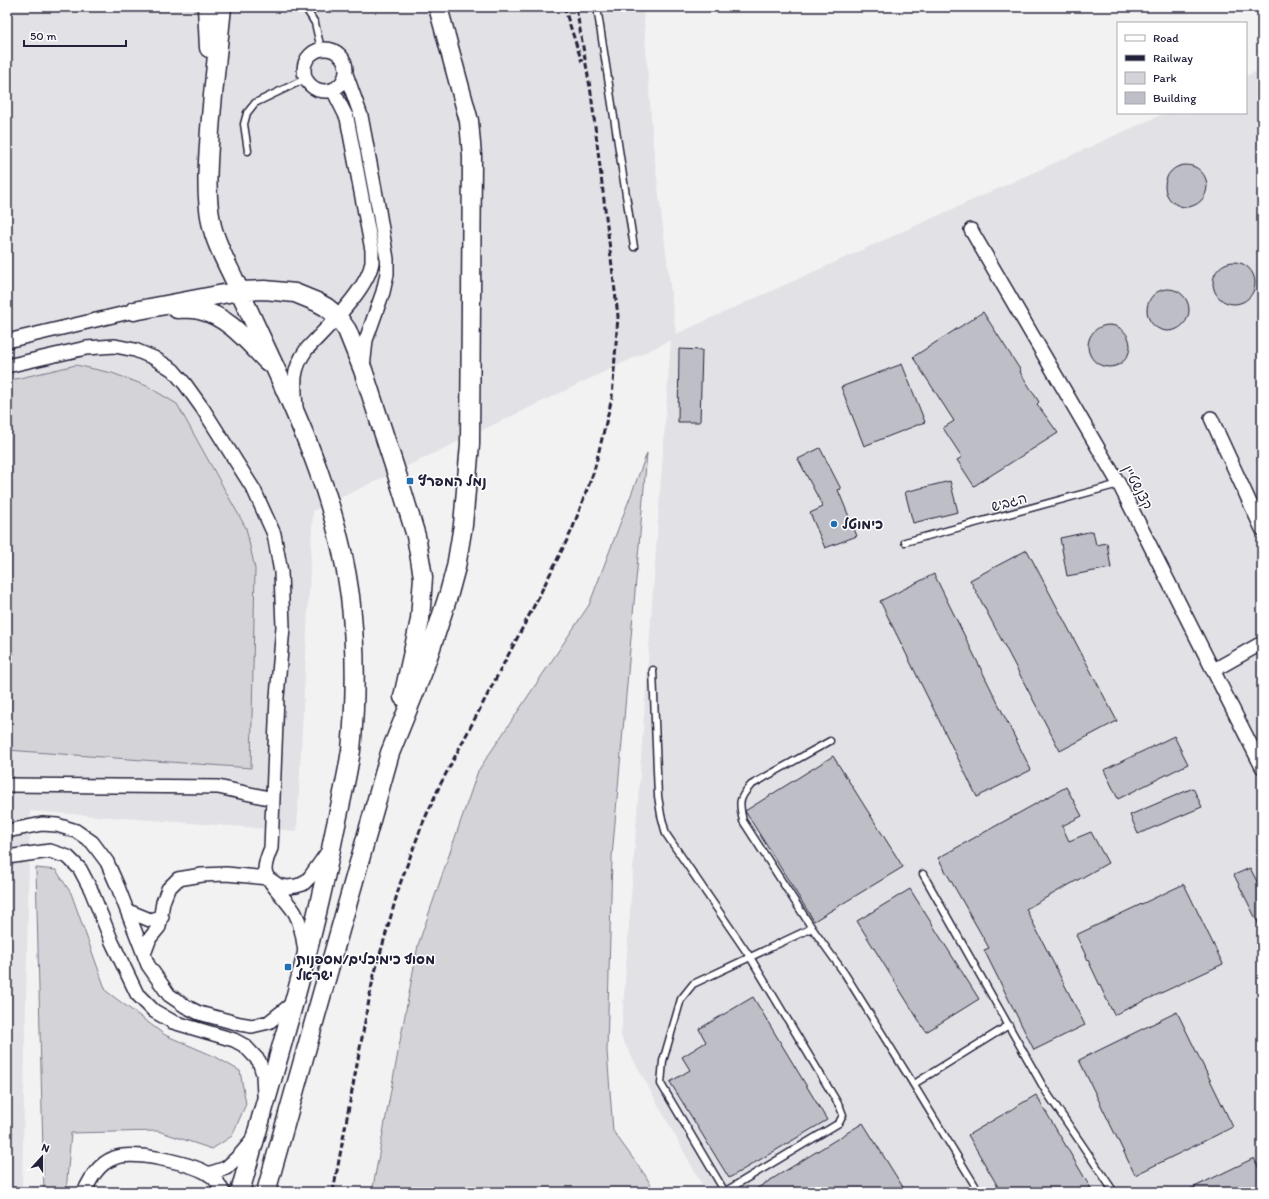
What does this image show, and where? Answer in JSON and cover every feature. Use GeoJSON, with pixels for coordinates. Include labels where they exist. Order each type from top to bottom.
{"type":"FeatureCollection","features":[{"type":"Feature","properties":{"kind":"street"},"geometry":{"type":"LineString","coordinates":[[207,7],[212,103]]}},
{"type":"Feature","properties":{"kind":"street"},"geometry":{"type":"LineString","coordinates":[[222,7],[212,103],[207,176],[208,199],[212,224],[219,249],[297,416],[312,452],[332,512],[347,580],[352,626],[354,683],[350,751],[325,881],[306,957],[240,1192]]}},
{"type":"Feature","properties":{"kind":"street"},"geometry":{"type":"LineString","coordinates":[[390,753],[422,674],[449,593],[456,567],[463,525],[470,444],[472,156],[469,121],[438,7]]}},
{"type":"Feature","properties":{"kind":"street"},"geometry":{"type":"LineString","coordinates":[[346,74],[344,80],[333,90],[327,92],[320,91],[309,85],[305,79],[303,66],[309,55],[315,51],[321,49],[335,51],[344,62],[346,74],[361,116],[387,259],[387,274],[383,292],[366,340],[363,370]]}},
{"type":"Feature","properties":{"kind":"street"},"geometry":{"type":"LineString","coordinates":[[297,416],[294,388],[295,374],[300,359],[306,350],[353,299],[368,275],[372,263],[372,250],[347,118],[333,90]]}},
{"type":"Feature","properties":{"kind":"street","name":"קצנשטיין"},"geometry":{"type":"LineString","coordinates":[[971,230],[1119,484],[1262,767]]}},
{"type":"Feature","properties":{"kind":"street"},"geometry":{"type":"LineString","coordinates":[[7,341],[134,311],[240,292],[266,290],[295,294],[317,302],[337,316],[347,330],[363,370],[414,529],[423,577],[420,620],[390,753],[266,1192]]}},
{"type":"Feature","properties":{"kind":"street"},"geometry":{"type":"LineString","coordinates":[[134,311],[177,309],[198,310],[213,315],[231,326],[277,371]]}},
{"type":"Feature","properties":{"kind":"street"},"geometry":{"type":"LineString","coordinates":[[7,366],[98,346],[115,346],[135,350],[154,358],[173,370],[185,384],[203,409],[254,490],[274,534],[281,572],[283,627],[276,697],[271,848],[265,871],[268,878],[296,915],[301,929],[306,957]]}},
{"type":"Feature","properties":{"kind":"street"},"geometry":{"type":"LineString","coordinates":[[1211,418],[1262,529]]}},
{"type":"Feature","properties":{"kind":"street"},"geometry":{"type":"LineString","coordinates":[[1214,670],[1262,642]]}},
{"type":"Feature","properties":{"kind":"street"},"geometry":{"type":"LineString","coordinates":[[7,785],[218,787],[273,799]]}},
{"type":"Feature","properties":{"kind":"street"},"geometry":{"type":"LineString","coordinates":[[7,831],[42,824],[57,825],[76,831],[92,842],[107,862],[148,965],[169,995],[185,1006],[199,1013],[252,1026],[269,1022],[293,1002]]}},
{"type":"Feature","properties":{"kind":"street"},"geometry":{"type":"LineString","coordinates":[[144,954],[150,938],[159,927],[162,917],[163,902],[168,889],[178,879],[202,875],[226,874],[268,878],[278,885],[288,887],[296,886],[303,884],[310,877],[332,845]]}},
{"type":"Feature","properties":{"kind":"street"},"geometry":{"type":"LineString","coordinates":[[7,857],[50,851],[68,856],[80,870],[91,890],[112,942],[137,994],[154,1011],[173,1022],[234,1040],[245,1046],[259,1061],[263,1074],[265,1105]]}},
{"type":"Feature","properties":{"kind":"street"},"geometry":{"type":"LineString","coordinates":[[128,912],[150,920],[162,917]]}},
{"type":"Feature","properties":{"kind":"street"},"geometry":{"type":"LineString","coordinates":[[208,1174],[226,1168],[240,1156],[256,1136]]}},
{"type":"Feature","properties":{"kind":"street"},"geometry":{"type":"LineString","coordinates":[[84,1192],[91,1177],[100,1166],[114,1157],[130,1156],[156,1158],[181,1163],[208,1174],[220,1186],[223,1192]]}},
{"type":"Feature","properties":{"kind":"lane"},"geometry":{"type":"LineString","coordinates":[[306,7],[315,24],[321,49]]}},
{"type":"Feature","properties":{"kind":"lane"},"geometry":{"type":"LineString","coordinates":[[597,7],[634,248]]}},
{"type":"Feature","properties":{"kind":"lane"},"geometry":{"type":"LineString","coordinates":[[248,151],[244,124],[247,113],[255,103],[305,79]]}},
{"type":"Feature","properties":{"kind":"lane","name":"הגביש"},"geometry":{"type":"LineString","coordinates":[[905,542],[1119,484]]}},
{"type":"Feature","properties":{"kind":"lane"},"geometry":{"type":"LineString","coordinates":[[653,670],[658,796],[666,834],[750,957],[840,1107],[843,1115],[839,1123],[724,1192],[661,1084],[663,1061],[681,999],[693,984],[750,957],[812,928]]}},
{"type":"Feature","properties":{"kind":"lane"},"geometry":{"type":"LineString","coordinates":[[830,741],[751,785],[743,794],[739,805],[743,821],[812,928],[844,974],[914,1084],[979,1192]]}},
{"type":"Feature","properties":{"kind":"lane"},"geometry":{"type":"LineString","coordinates":[[923,874],[1045,1090],[1114,1192]]}},
{"type":"Feature","properties":{"kind":"lane"},"geometry":{"type":"LineString","coordinates":[[914,1084],[1009,1025]]}},
{"type":"Feature","properties":{"kind":"shaded area"},"geometry":{"type":"Polygon","coordinates":[[[7,7],[643,7],[653,145],[676,334],[1163,114],[1247,114],[1247,76],[1262,69],[1262,1192],[706,1192],[621,1037],[671,340],[313,511],[297,831],[30,811],[22,1192],[7,1192],[7,7]]]}},
{"type":"Feature","properties":{"kind":"green space"},"geometry":{"type":"Polygon","coordinates":[[[76,365],[112,373],[147,386],[177,404],[246,528],[255,569],[251,768],[7,750],[7,381],[76,365]]]}},
{"type":"Feature","properties":{"kind":"green space"},"geometry":{"type":"Polygon","coordinates":[[[647,453],[612,857],[607,1051],[613,1131],[645,1175],[655,1192],[372,1192],[418,945],[478,771],[589,605],[647,453]]]}},
{"type":"Feature","properties":{"kind":"green space"},"geometry":{"type":"Polygon","coordinates":[[[36,868],[56,870],[71,893],[106,991],[165,1035],[216,1057],[240,1071],[246,1104],[232,1136],[212,1149],[158,1131],[71,1133],[66,1192],[44,1192],[36,868]]]}},
{"type":"Feature","properties":{"kind":"building"},"geometry":{"type":"Polygon","coordinates":[[[1182,165],[1190,165],[1201,171],[1207,182],[1207,190],[1201,201],[1190,207],[1182,207],[1171,201],[1165,190],[1165,182],[1171,171],[1182,165]]]}},
{"type":"Feature","properties":{"kind":"building"},"geometry":{"type":"Polygon","coordinates":[[[1230,262],[1238,262],[1246,265],[1252,271],[1255,283],[1252,295],[1246,301],[1238,304],[1230,304],[1222,301],[1216,295],[1213,287],[1213,279],[1216,271],[1222,265],[1230,262]]]}},
{"type":"Feature","properties":{"kind":"building"},"geometry":{"type":"Polygon","coordinates":[[[1164,289],[1172,289],[1180,292],[1186,298],[1189,310],[1186,322],[1180,328],[1172,331],[1164,331],[1156,328],[1150,322],[1147,314],[1147,306],[1150,298],[1156,292],[1164,289]]]}},
{"type":"Feature","properties":{"kind":"building"},"geometry":{"type":"Polygon","coordinates":[[[983,312],[1021,371],[1020,372],[1039,402],[1037,404],[1058,433],[974,486],[957,460],[962,457],[943,428],[954,421],[913,357],[983,312]]]}},
{"type":"Feature","properties":{"kind":"building"},"geometry":{"type":"Polygon","coordinates":[[[1105,325],[1113,325],[1124,331],[1130,342],[1130,350],[1124,361],[1113,367],[1105,367],[1094,361],[1088,350],[1088,342],[1094,331],[1105,325]]]}},
{"type":"Feature","properties":{"kind":"building"},"geometry":{"type":"Polygon","coordinates":[[[679,349],[702,350],[700,422],[678,422],[679,349]]]}},
{"type":"Feature","properties":{"kind":"building"},"geometry":{"type":"Polygon","coordinates":[[[902,364],[925,422],[864,446],[841,387],[902,364]]]}},
{"type":"Feature","properties":{"kind":"building"},"geometry":{"type":"Polygon","coordinates":[[[820,448],[841,489],[838,490],[857,536],[825,548],[810,513],[823,507],[798,459],[820,448]]]}},
{"type":"Feature","properties":{"kind":"building"},"geometry":{"type":"Polygon","coordinates":[[[950,481],[958,512],[913,523],[905,492],[950,481]]]}},
{"type":"Feature","properties":{"kind":"building"},"geometry":{"type":"Polygon","coordinates":[[[1093,531],[1096,545],[1107,543],[1111,568],[1067,576],[1060,538],[1093,531]]]}},
{"type":"Feature","properties":{"kind":"building"},"geometry":{"type":"Polygon","coordinates":[[[1027,550],[1117,721],[1060,751],[970,580],[1027,550]]]}},
{"type":"Feature","properties":{"kind":"building"},"geometry":{"type":"Polygon","coordinates":[[[934,574],[1031,770],[977,797],[880,601],[934,574]]]}},
{"type":"Feature","properties":{"kind":"building"},"geometry":{"type":"Polygon","coordinates":[[[1174,736],[1188,764],[1118,799],[1104,770],[1174,736]]]}},
{"type":"Feature","properties":{"kind":"building"},"geometry":{"type":"Polygon","coordinates":[[[833,756],[903,867],[814,921],[745,811],[833,756]]]}},
{"type":"Feature","properties":{"kind":"building"},"geometry":{"type":"Polygon","coordinates":[[[1066,787],[1082,816],[1062,826],[1069,841],[1091,832],[1108,863],[1026,909],[1085,1025],[1034,1050],[984,950],[989,948],[938,858],[1066,787]]]}},
{"type":"Feature","properties":{"kind":"building"},"geometry":{"type":"Polygon","coordinates":[[[1193,788],[1202,807],[1138,834],[1130,815],[1193,788]]]}},
{"type":"Feature","properties":{"kind":"building"},"geometry":{"type":"Polygon","coordinates":[[[1250,868],[1262,891],[1262,931],[1234,875],[1250,868]]]}},
{"type":"Feature","properties":{"kind":"building"},"geometry":{"type":"Polygon","coordinates":[[[1184,884],[1223,964],[1114,1015],[1076,935],[1184,884]]]}},
{"type":"Feature","properties":{"kind":"building"},"geometry":{"type":"Polygon","coordinates":[[[910,889],[979,999],[926,1032],[857,921],[910,889]]]}},
{"type":"Feature","properties":{"kind":"building"},"geometry":{"type":"Polygon","coordinates":[[[753,997],[827,1120],[729,1178],[670,1082],[690,1070],[682,1057],[706,1042],[699,1029],[753,997]]]}},
{"type":"Feature","properties":{"kind":"building"},"geometry":{"type":"Polygon","coordinates":[[[1177,1012],[1233,1127],[1135,1175],[1079,1060],[1177,1012]]]}},
{"type":"Feature","properties":{"kind":"building"},"geometry":{"type":"Polygon","coordinates":[[[1036,1095],[1093,1192],[1001,1192],[968,1135],[1036,1095]]]}},
{"type":"Feature","properties":{"kind":"building"},"geometry":{"type":"Polygon","coordinates":[[[863,1123],[906,1192],[751,1192],[863,1123]]]}},
{"type":"Feature","properties":{"kind":"building"},"geometry":{"type":"Polygon","coordinates":[[[1254,1158],[1262,1175],[1262,1192],[1184,1192],[1254,1158]]]}},
{"type":"Feature","properties":{"kind":"railway"},"geometry":{"type":"LineString","coordinates":[[564,7],[582,62]]}},
{"type":"Feature","properties":{"kind":"railway"},"geometry":{"type":"LineString","coordinates":[[333,1192],[373,979],[400,884],[422,825],[440,785],[572,530],[594,471],[612,398],[618,316],[591,93],[576,7]]}},
{"type":"Feature","properties":{"kind":"place","name":"נמל המפרץ"},"geometry":{"type":"Point","coordinates":[410,481]}},
{"type":"Feature","properties":{"kind":"place","name":"כימוטל"},"geometry":{"type":"Point","coordinates":[834,524]}},
{"type":"Feature","properties":{"kind":"place","name":"מסוף כימיכלים/מספנות ישראל"},"geometry":{"type":"Point","coordinates":[288,967]}}]}
